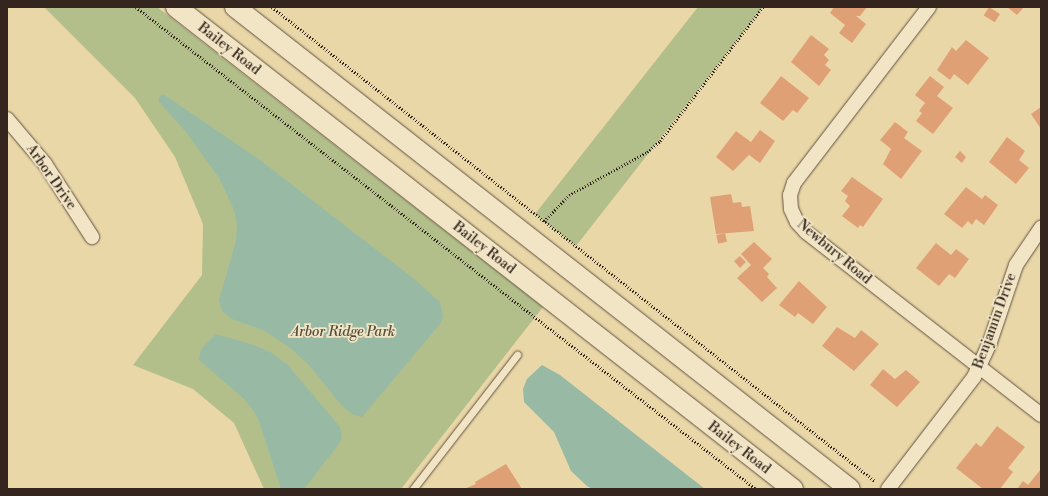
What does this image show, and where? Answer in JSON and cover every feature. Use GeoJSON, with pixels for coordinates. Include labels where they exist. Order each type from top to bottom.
{"type":"FeatureCollection","features":[{"type":"Feature","properties":{"kind":"main road","name":"Bailey Road"},"geometry":{"type":"LineString","coordinates":[[176,7],[793,489]]}},
{"type":"Feature","properties":{"kind":"main road"},"geometry":{"type":"LineString","coordinates":[[234,7],[850,489]]}},
{"type":"Feature","properties":{"kind":"street","name":"Newbury Road"},"geometry":{"type":"LineString","coordinates":[[929,7],[794,183],[790,204],[794,218],[806,232],[1041,415]]}},
{"type":"Feature","properties":{"kind":"street","name":"Arbor Drive"},"geometry":{"type":"LineString","coordinates":[[7,119],[45,164],[92,237]]}},
{"type":"Feature","properties":{"kind":"street","name":"Benjamin Drive"},"geometry":{"type":"LineString","coordinates":[[884,487],[955,404],[979,367],[990,342],[1016,265],[1041,228]]}},
{"type":"Feature","properties":{"kind":"lane"},"geometry":{"type":"LineString","coordinates":[[413,489],[517,355]]}},
{"type":"Feature","properties":{"kind":"path"},"geometry":{"type":"LineString","coordinates":[[136,7],[756,489]]}},
{"type":"Feature","properties":{"kind":"path"},"geometry":{"type":"LineString","coordinates":[[272,7],[884,487]]}},
{"type":"Feature","properties":{"kind":"path"},"geometry":{"type":"LineString","coordinates":[[544,221],[569,195],[647,152],[660,141],[763,7]]}},
{"type":"Feature","properties":{"kind":"green space","name":"Arbor Ridge Park"},"geometry":{"type":"Polygon","coordinates":[[[44,7],[157,7],[543,307],[401,489],[264,489],[234,423],[193,389],[133,365],[202,275],[203,224],[175,157],[135,98],[44,7]]]}},
{"type":"Feature","properties":{"kind":"green space"},"geometry":{"type":"Polygon","coordinates":[[[698,7],[763,7],[576,246],[535,214],[698,7]]]}},
{"type":"Feature","properties":{"kind":"shaded area"},"geometry":{"type":"Polygon","coordinates":[[[163,94],[256,157],[413,278],[440,302],[443,317],[440,324],[362,417],[352,414],[343,407],[307,363],[290,348],[265,331],[232,319],[222,311],[219,300],[236,241],[237,225],[234,210],[219,178],[186,132],[159,102],[159,97],[163,94]]]}},
{"type":"Feature","properties":{"kind":"shaded area"},"geometry":{"type":"Polygon","coordinates":[[[216,334],[254,345],[272,353],[288,365],[340,427],[342,438],[338,445],[304,489],[281,489],[259,421],[253,410],[243,398],[199,360],[201,349],[216,334]]]}},
{"type":"Feature","properties":{"kind":"shaded area"},"geometry":{"type":"Polygon","coordinates":[[[542,365],[560,375],[705,489],[592,489],[587,486],[571,471],[554,432],[524,402],[523,389],[527,379],[542,365]]]}},
{"type":"Feature","properties":{"kind":"building"},"geometry":{"type":"Polygon","coordinates":[[[834,7],[867,7],[860,16],[856,16],[866,24],[852,43],[839,33],[845,25],[830,13],[834,7]]]}},
{"type":"Feature","properties":{"kind":"building"},"geometry":{"type":"Polygon","coordinates":[[[989,7],[1000,14],[995,22],[984,15],[989,7]]]}},
{"type":"Feature","properties":{"kind":"building"},"geometry":{"type":"Polygon","coordinates":[[[1007,7],[1024,7],[1017,15],[1007,7]]]}},
{"type":"Feature","properties":{"kind":"building"},"geometry":{"type":"Polygon","coordinates":[[[811,35],[829,49],[824,55],[829,60],[825,65],[831,70],[819,86],[791,62],[811,35]]]}},
{"type":"Feature","properties":{"kind":"building"},"geometry":{"type":"Polygon","coordinates":[[[966,40],[989,58],[968,85],[954,74],[950,80],[937,70],[952,47],[956,51],[966,40]]]}},
{"type":"Feature","properties":{"kind":"building"},"geometry":{"type":"Polygon","coordinates":[[[781,76],[809,98],[797,113],[793,110],[783,121],[760,103],[781,76]]]}},
{"type":"Feature","properties":{"kind":"building"},"geometry":{"type":"Polygon","coordinates":[[[930,76],[944,87],[937,96],[953,108],[933,134],[916,121],[922,113],[919,111],[925,103],[915,95],[930,76]]]}},
{"type":"Feature","properties":{"kind":"building"},"geometry":{"type":"Polygon","coordinates":[[[1041,107],[1041,129],[1031,114],[1041,107]]]}},
{"type":"Feature","properties":{"kind":"building"},"geometry":{"type":"Polygon","coordinates":[[[895,122],[908,132],[904,138],[922,151],[901,179],[883,164],[891,149],[880,140],[895,122]]]}},
{"type":"Feature","properties":{"kind":"building"},"geometry":{"type":"Polygon","coordinates":[[[760,130],[775,141],[760,163],[749,155],[733,171],[716,157],[736,131],[751,142],[760,130]]]}},
{"type":"Feature","properties":{"kind":"building"},"geometry":{"type":"Polygon","coordinates":[[[1007,137],[1025,151],[1019,160],[1029,168],[1016,184],[989,162],[1007,137]]]}},
{"type":"Feature","properties":{"kind":"building"},"geometry":{"type":"Polygon","coordinates":[[[960,151],[966,157],[962,163],[955,157],[960,151]]]}},
{"type":"Feature","properties":{"kind":"building"},"geometry":{"type":"Polygon","coordinates":[[[852,177],[883,199],[863,227],[860,225],[858,228],[842,216],[850,206],[845,201],[848,196],[841,191],[852,177]]]}},
{"type":"Feature","properties":{"kind":"building"},"geometry":{"type":"Polygon","coordinates":[[[966,187],[982,199],[985,195],[998,205],[984,225],[976,219],[972,225],[968,221],[962,228],[944,214],[966,187]]]}},
{"type":"Feature","properties":{"kind":"building"},"geometry":{"type":"Polygon","coordinates":[[[731,194],[733,203],[741,202],[742,207],[750,206],[754,231],[716,234],[710,197],[731,194]]]}},
{"type":"Feature","properties":{"kind":"building"},"geometry":{"type":"Polygon","coordinates":[[[725,233],[727,242],[718,244],[716,235],[725,233]]]}},
{"type":"Feature","properties":{"kind":"building"},"geometry":{"type":"Polygon","coordinates":[[[754,242],[772,259],[763,268],[769,274],[767,277],[777,288],[762,302],[737,278],[751,265],[741,254],[754,242]]]}},
{"type":"Feature","properties":{"kind":"building"},"geometry":{"type":"Polygon","coordinates":[[[936,243],[951,255],[956,249],[969,259],[955,278],[949,274],[939,286],[916,268],[936,243]]]}},
{"type":"Feature","properties":{"kind":"building"},"geometry":{"type":"Polygon","coordinates":[[[740,256],[746,262],[740,268],[734,261],[740,256]]]}},
{"type":"Feature","properties":{"kind":"building"},"geometry":{"type":"Polygon","coordinates":[[[799,281],[827,307],[813,324],[798,313],[795,317],[779,305],[799,281]]]}},
{"type":"Feature","properties":{"kind":"building"},"geometry":{"type":"Polygon","coordinates":[[[837,327],[855,338],[861,330],[879,344],[854,371],[822,346],[837,327]]]}},
{"type":"Feature","properties":{"kind":"building"},"geometry":{"type":"Polygon","coordinates":[[[883,369],[895,379],[906,370],[920,382],[897,407],[870,385],[883,369]]]}},
{"type":"Feature","properties":{"kind":"building"},"geometry":{"type":"Polygon","coordinates":[[[997,426],[1025,447],[1008,468],[1013,472],[1000,489],[983,489],[956,468],[976,443],[981,447],[997,426]]]}},
{"type":"Feature","properties":{"kind":"building"},"geometry":{"type":"Polygon","coordinates":[[[506,464],[522,489],[464,489],[476,484],[475,482],[506,464]]]}},
{"type":"Feature","properties":{"kind":"building"},"geometry":{"type":"Polygon","coordinates":[[[1041,469],[1041,489],[1017,489],[1023,481],[1028,485],[1041,469]]]}}]}
